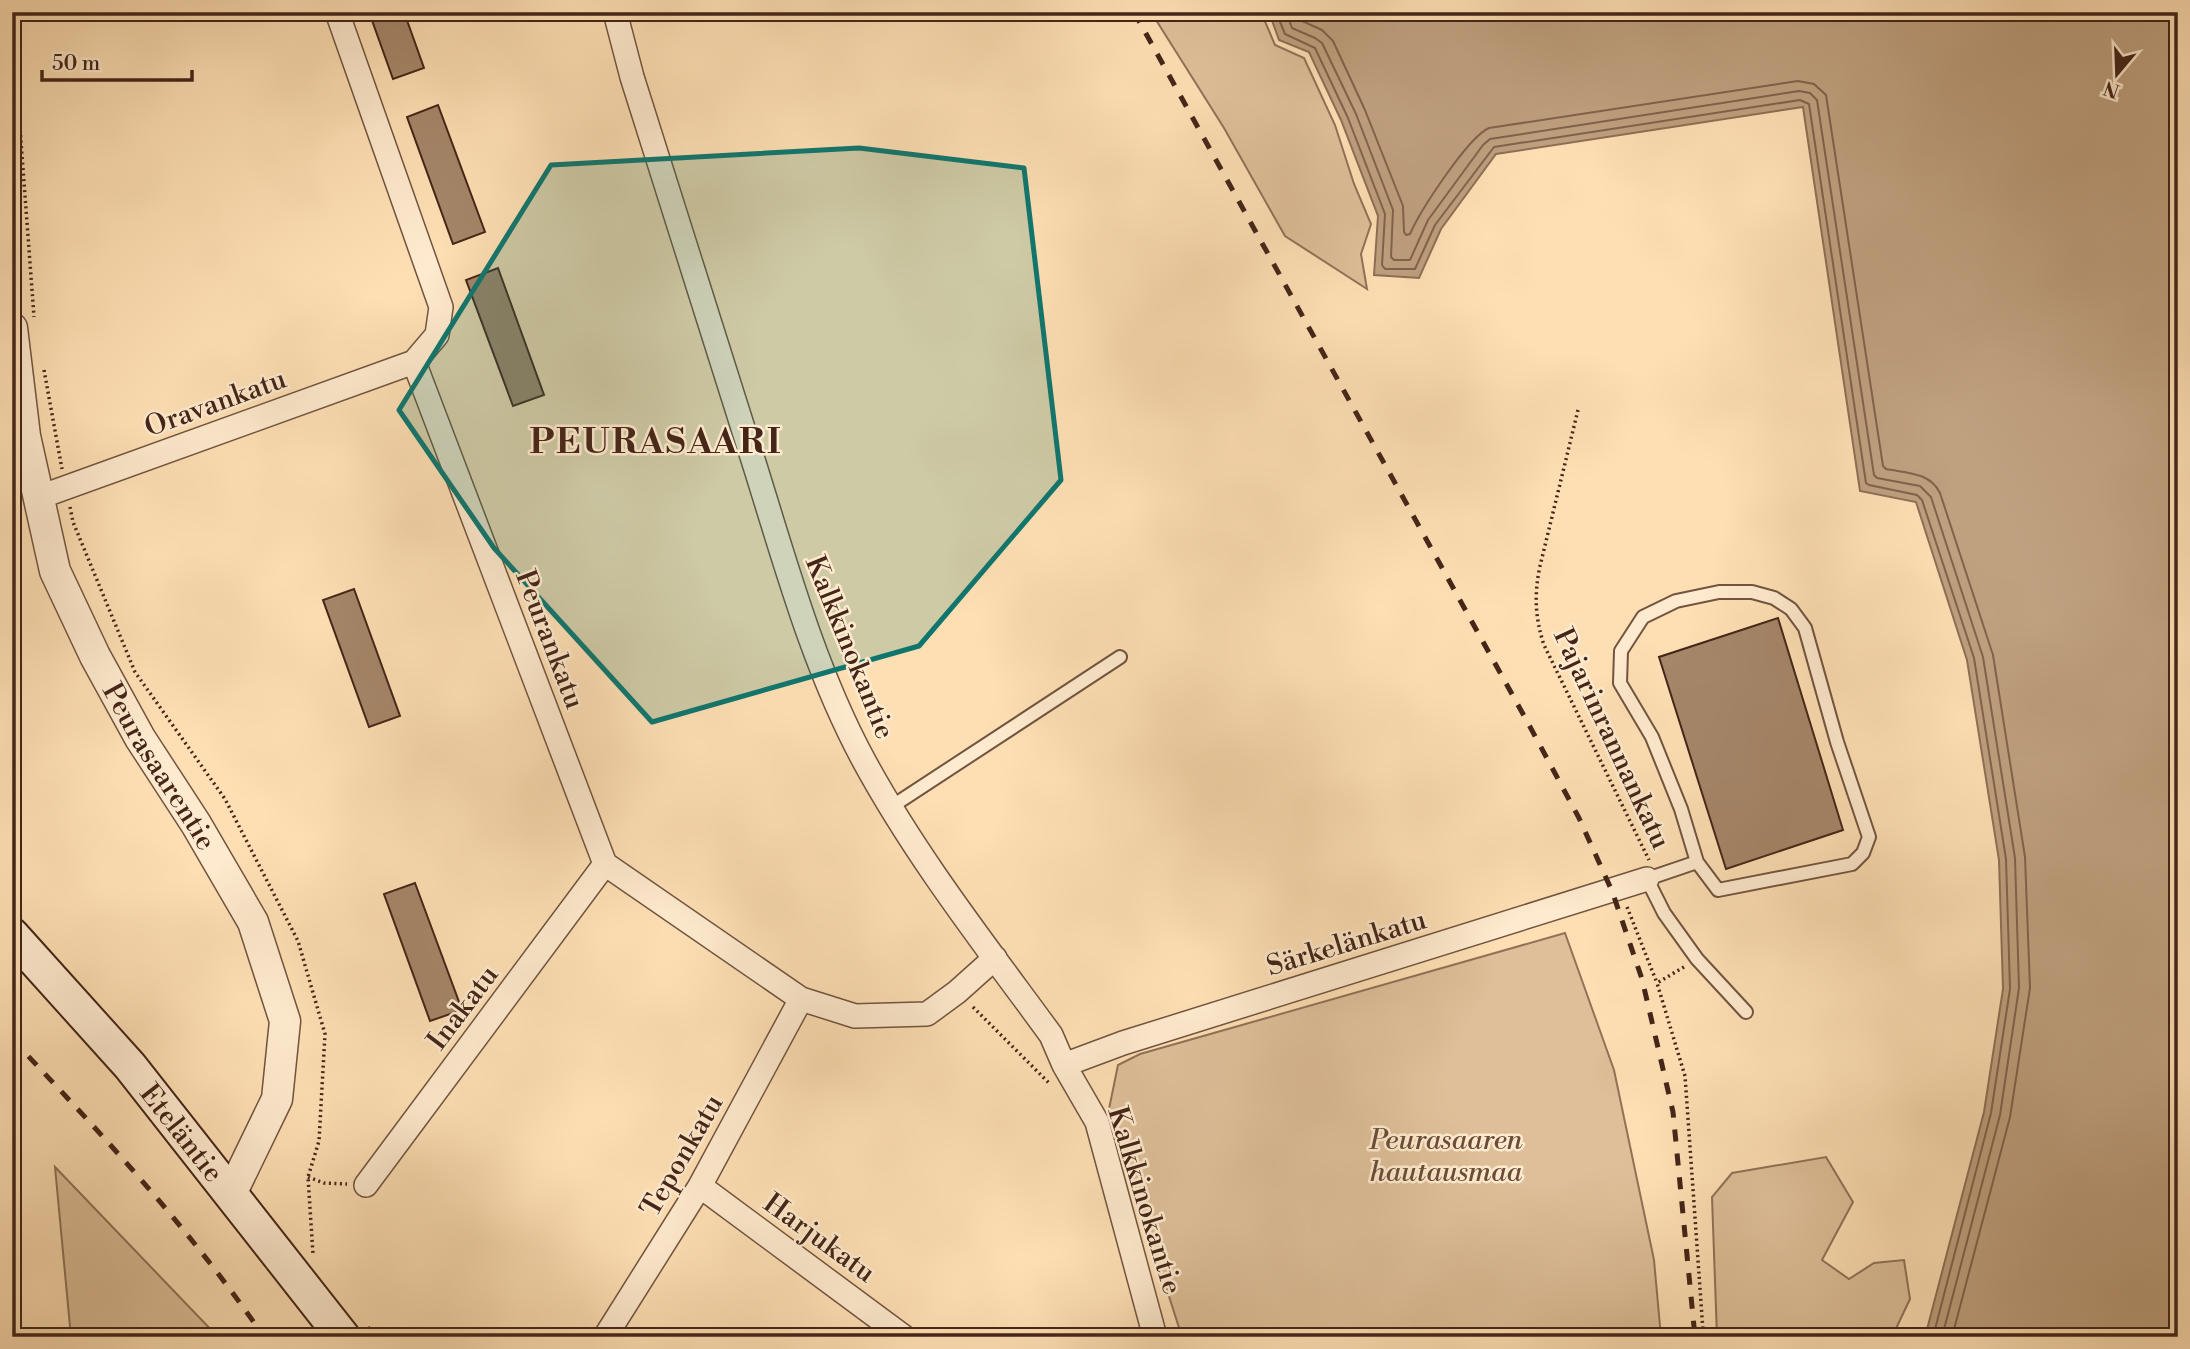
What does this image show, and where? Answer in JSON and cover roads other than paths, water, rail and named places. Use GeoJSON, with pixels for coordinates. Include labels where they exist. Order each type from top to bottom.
{"type":"FeatureCollection","features":[{"type":"Feature","properties":{"kind":"main road","name":"Eteläntie"},"geometry":{"type":"LineString","coordinates":[[16,939],[130,1066],[231,1194],[355,1331]]}},
{"type":"Feature","properties":{"kind":"street"},"geometry":{"type":"LineString","coordinates":[[337,12],[440,307],[437,335],[414,362]]}},
{"type":"Feature","properties":{"kind":"street","name":"Kalkkinokantie"},"geometry":{"type":"LineString","coordinates":[[615,12],[632,77],[795,592],[828,684],[863,759],[891,807],[923,857],[1051,1035],[1064,1065],[1097,1122],[1155,1337]]}},
{"type":"Feature","properties":{"kind":"street","name":"Peurasaarentie"},"geometry":{"type":"LineString","coordinates":[[23,323],[24,436],[55,570],[95,656],[140,738],[196,824],[253,922],[285,1021],[277,1100],[231,1194]]}},
{"type":"Feature","properties":{"kind":"street","name":"Oravankatu"},"geometry":{"type":"LineString","coordinates":[[37,498],[414,362]]}},
{"type":"Feature","properties":{"kind":"street","name":"Peurankatu"},"geometry":{"type":"LineString","coordinates":[[414,362],[605,864]]}},
{"type":"Feature","properties":{"kind":"street"},"geometry":{"type":"LineString","coordinates":[[605,864],[802,999],[855,1016],[927,1014],[995,958]]}},
{"type":"Feature","properties":{"kind":"street","name":"Inakatu"},"geometry":{"type":"LineString","coordinates":[[366,1185],[605,864]]}},
{"type":"Feature","properties":{"kind":"street","name":"Särkelänkatu"},"geometry":{"type":"LineString","coordinates":[[1064,1065],[1136,1039],[1652,878]]}},
{"type":"Feature","properties":{"kind":"street","name":"Teponkatu"},"geometry":{"type":"LineString","coordinates":[[605,1337],[700,1186],[802,999]]}},
{"type":"Feature","properties":{"kind":"street","name":"Harjukatu"},"geometry":{"type":"LineString","coordinates":[[700,1186],[904,1337]]}},
{"type":"Feature","properties":{"kind":"lane"},"geometry":{"type":"LineString","coordinates":[[1718,592],[1752,592],[1774,598],[1791,609],[1805,628],[1869,837],[1863,853],[1852,864],[1718,890],[1697,862],[1681,809],[1652,737],[1620,683],[1621,651],[1643,617],[1676,601],[1718,592]]}},
{"type":"Feature","properties":{"kind":"lane"},"geometry":{"type":"LineString","coordinates":[[891,807],[1120,657]]}},
{"type":"Feature","properties":{"kind":"lane"},"geometry":{"type":"LineString","coordinates":[[1697,862],[1652,878],[1664,913],[1697,959],[1746,1012]]}},
{"type":"Feature","properties":{"kind":"water"},"geometry":{"type":"Polygon","coordinates":[[[1269,12],[2178,12],[2178,1337],[1925,1337],[1984,1112],[2003,989],[1999,860],[1967,660],[1916,502],[1860,491],[1803,107],[1496,154],[1441,229],[1419,278],[1374,275],[1378,216],[1341,120],[1309,52],[1279,40],[1269,12]]]}},
{"type":"Feature","properties":{"kind":"railway"},"geometry":{"type":"LineString","coordinates":[[1134,12],[1528,723],[1579,818],[1612,891],[1642,979],[1673,1112],[1695,1337]]}},
{"type":"Feature","properties":{"kind":"railway"},"geometry":{"type":"LineString","coordinates":[[12,1039],[112,1146],[176,1220],[264,1337]]}},
{"type":"Feature","properties":{"kind":"district","name":"PEURASAARI"},"geometry":{"type":"Point","coordinates":[656,441]}},
{"type":"Feature","properties":{"kind":"park label","name":"Peurasaaren hautausmaa"},"geometry":{"type":"Point","coordinates":[1446,1155]}}]}
